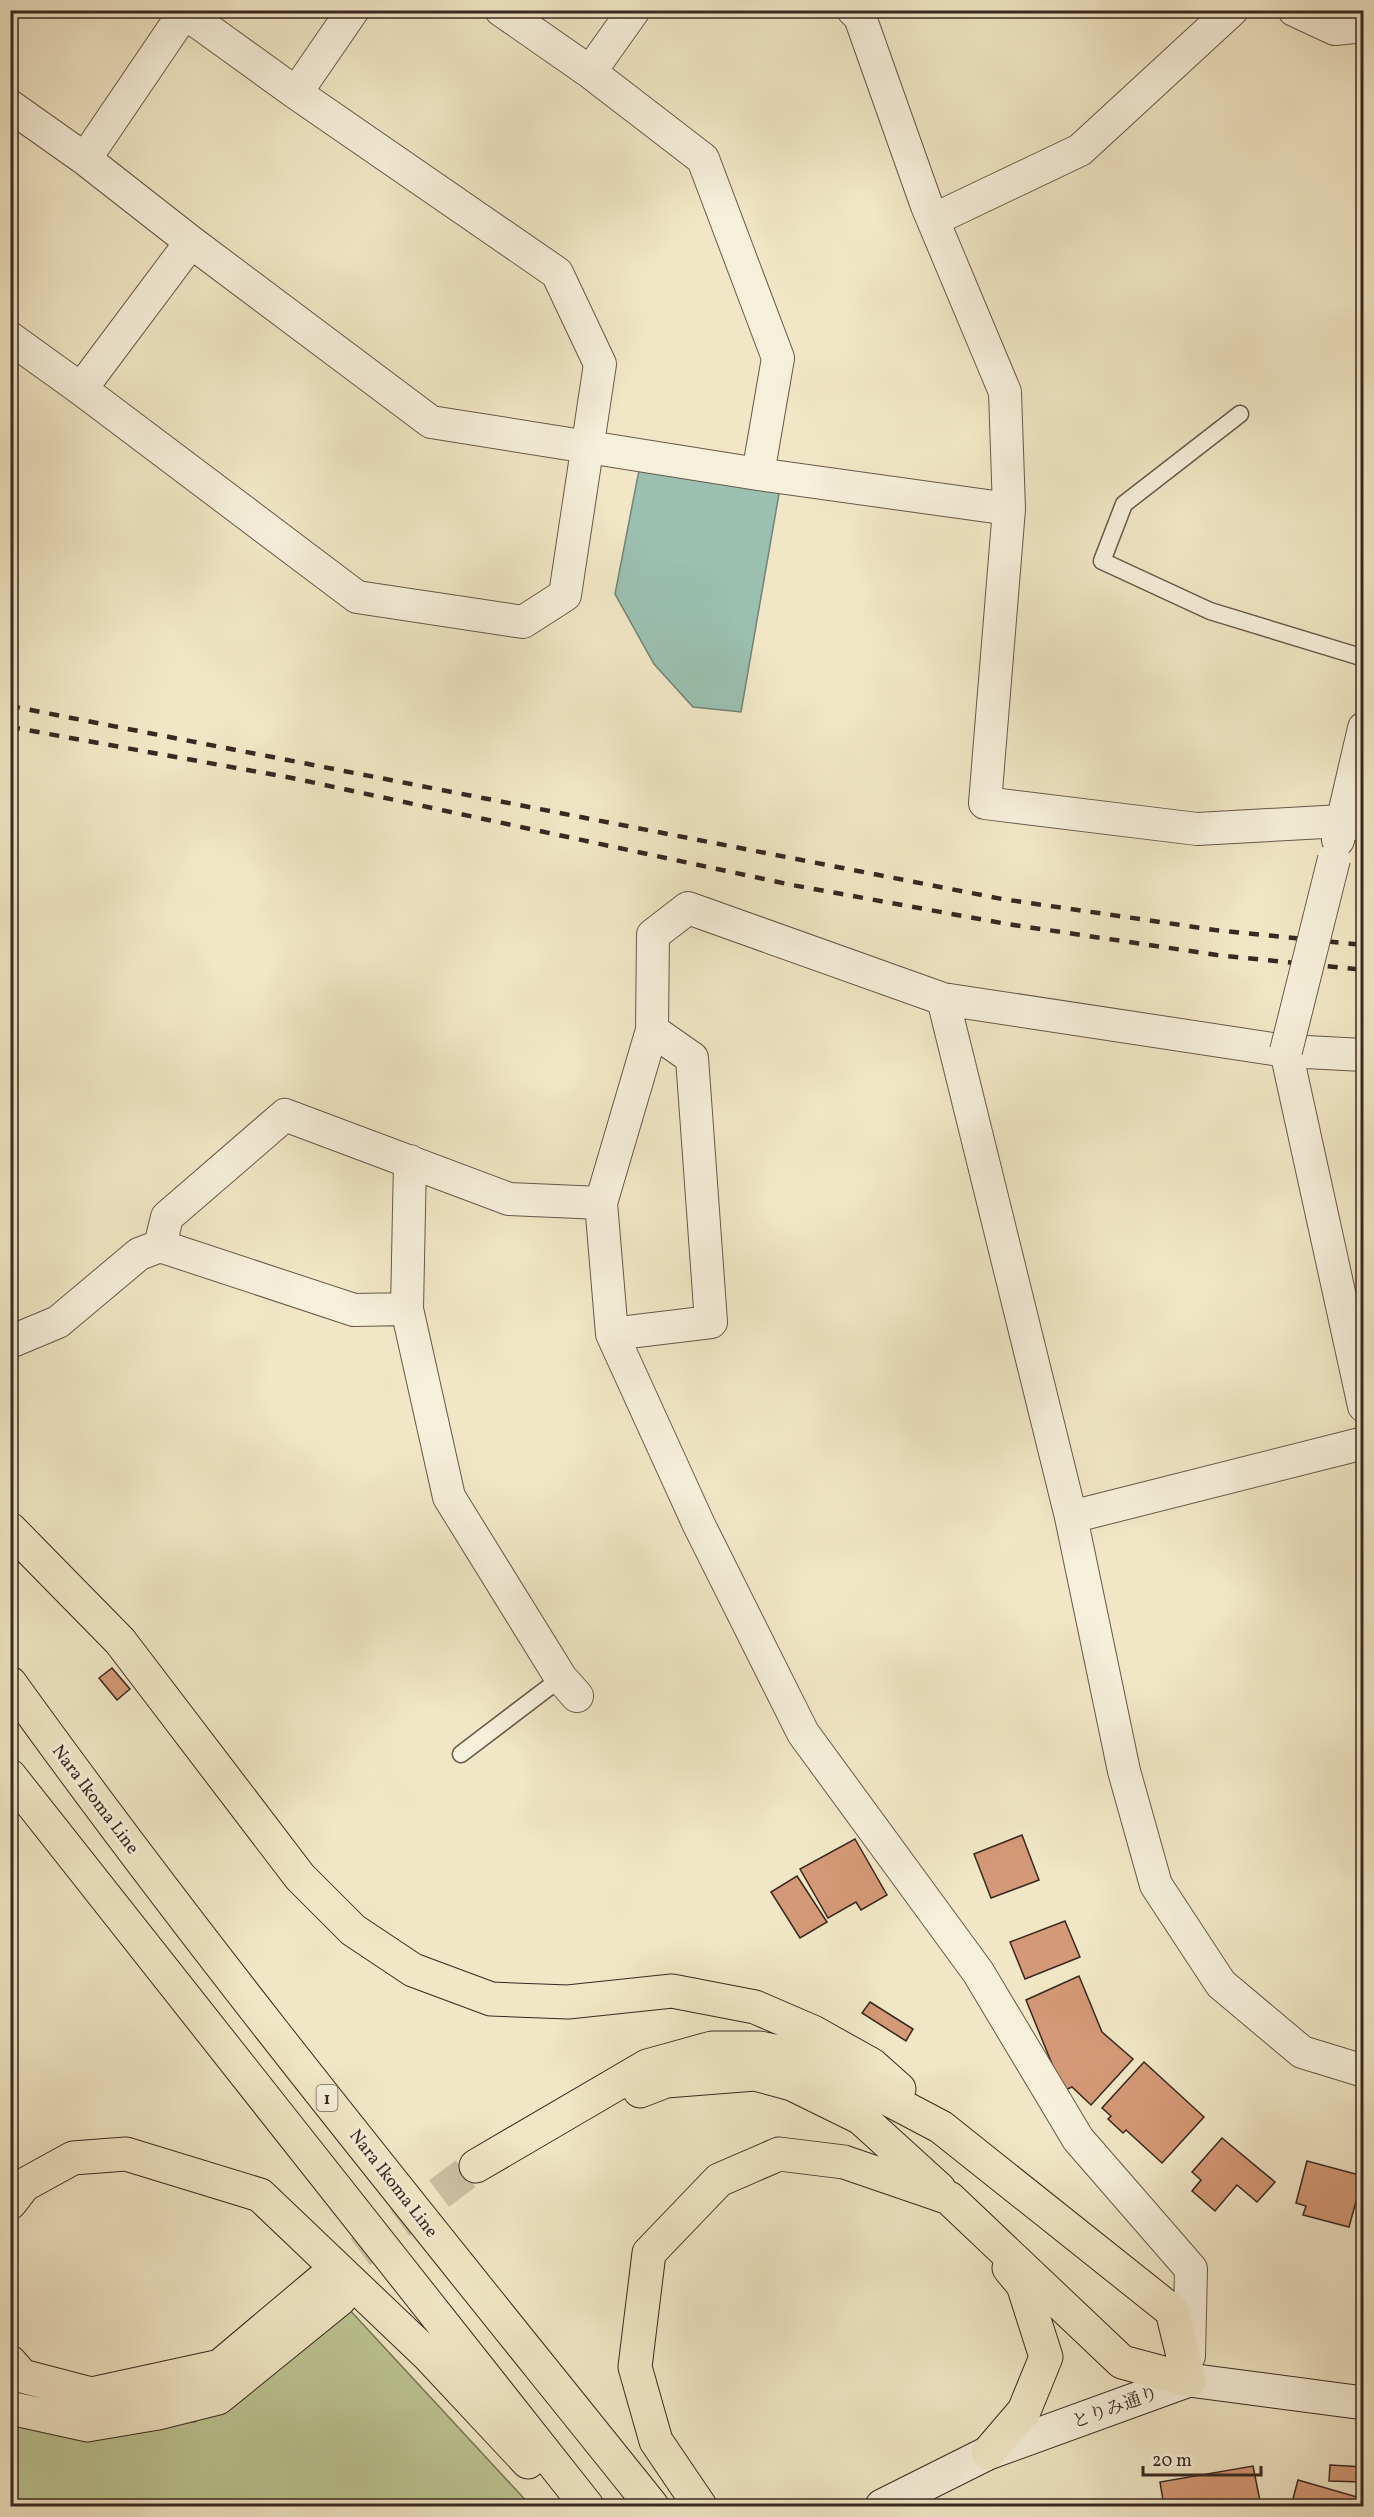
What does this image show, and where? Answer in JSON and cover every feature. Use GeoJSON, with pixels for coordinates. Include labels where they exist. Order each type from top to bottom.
{"type":"FeatureCollection","features":[{"type":"Feature","properties":{"kind":"main road"},"geometry":{"type":"LineString","coordinates":[[10,1529],[120,1641],[300,1877],[353,1930],[413,1970],[491,1999],[568,2002],[672,1991],[755,2007],[813,2032],[872,2065],[941,2127],[1173,2311],[1189,2380],[1122,2362],[861,2118],[792,2084],[755,2074],[666,2081],[613,2101],[483,2173],[647,2066],[712,2048],[760,2048],[812,2059],[941,2127]]}},
{"type":"Feature","properties":{"kind":"main road","name":"Nara Ikoma Line"},"geometry":{"type":"LineString","coordinates":[[10,1683],[94,1799],[229,1973],[652,2506]]}},
{"type":"Feature","properties":{"kind":"main road"},"geometry":{"type":"LineString","coordinates":[[10,1776],[587,2506]]}},
{"type":"Feature","properties":{"kind":"main road"},"geometry":{"type":"LineString","coordinates":[[10,2203],[24,2185],[73,2158],[126,2154],[260,2195],[428,2355],[570,2506]]}},
{"type":"Feature","properties":{"kind":"main road"},"geometry":{"type":"LineString","coordinates":[[700,2506],[656,2441],[635,2367],[649,2253],[719,2180],[779,2154],[844,2162],[949,2198],[1023,2285],[1046,2357],[1024,2411],[988,2453]]}},
{"type":"Feature","properties":{"kind":"main road"},"geometry":{"type":"LineString","coordinates":[[10,2362],[21,2376],[91,2394],[220,2366],[331,2290],[218,2398],[158,2413],[87,2425],[10,2408]]}},
{"type":"Feature","properties":{"kind":"street"},"geometry":{"type":"LineString","coordinates":[[296,93],[353,10]]}},
{"type":"Feature","properties":{"kind":"street"},"geometry":{"type":"LineString","coordinates":[[501,10],[590,72],[703,159],[778,358],[758,474]]}},
{"type":"Feature","properties":{"kind":"street"},"geometry":{"type":"LineString","coordinates":[[590,72],[634,10]]}},
{"type":"Feature","properties":{"kind":"street"},"geometry":{"type":"LineString","coordinates":[[853,10],[860,17],[933,219],[1005,392],[1009,509],[985,803],[1197,829],[1353,823]]}},
{"type":"Feature","properties":{"kind":"street"},"geometry":{"type":"LineString","coordinates":[[933,219],[1080,150],[1232,10]]}},
{"type":"Feature","properties":{"kind":"street"},"geometry":{"type":"LineString","coordinates":[[1294,10],[1335,29],[1364,26]]}},
{"type":"Feature","properties":{"kind":"street"},"geometry":{"type":"LineString","coordinates":[[10,338],[357,597],[523,622],[565,595],[600,364],[557,273],[183,12],[85,159]]}},
{"type":"Feature","properties":{"kind":"street"},"geometry":{"type":"LineString","coordinates":[[10,106],[85,159],[191,242],[431,422],[758,474],[1009,509]]}},
{"type":"Feature","properties":{"kind":"street"},"geometry":{"type":"LineString","coordinates":[[81,389],[191,242]]}},
{"type":"Feature","properties":{"kind":"street"},"geometry":{"type":"LineString","coordinates":[[1364,728],[1353,823],[1334,859],[1286,1051],[1364,1406]]}},
{"type":"Feature","properties":{"kind":"street"},"geometry":{"type":"LineString","coordinates":[[1189,2380],[1191,2269],[1078,2139],[978,1972],[803,1733],[699,1525],[612,1334],[601,1203],[652,1030],[653,935],[687,908],[943,999],[1286,1051],[1364,1055]]}},
{"type":"Feature","properties":{"kind":"street"},"geometry":{"type":"LineString","coordinates":[[943,999],[1071,1517],[1124,1771],[1156,1885],[1221,1984],[1302,2052],[1364,2071]]}},
{"type":"Feature","properties":{"kind":"street"},"geometry":{"type":"LineString","coordinates":[[612,1334],[711,1322],[692,1058],[652,1030]]}},
{"type":"Feature","properties":{"kind":"street"},"geometry":{"type":"LineString","coordinates":[[160,1246],[167,1217],[285,1115],[509,1199],[601,1203]]}},
{"type":"Feature","properties":{"kind":"street"},"geometry":{"type":"LineString","coordinates":[[410,1161],[407,1309],[449,1497],[569,1687]]}},
{"type":"Feature","properties":{"kind":"street"},"geometry":{"type":"LineString","coordinates":[[10,1342],[58,1322],[139,1254],[160,1246],[354,1310],[407,1309]]}},
{"type":"Feature","properties":{"kind":"street"},"geometry":{"type":"LineString","coordinates":[[1071,1517],[1364,1443]]}},
{"type":"Feature","properties":{"kind":"street","name":"とりみ通り"},"geometry":{"type":"LineString","coordinates":[[882,2506],[988,2453],[1189,2380],[1364,2403]]}},
{"type":"Feature","properties":{"kind":"lane"},"geometry":{"type":"LineString","coordinates":[[1240,414],[1124,504],[1102,561],[1210,611],[1364,658]]}},
{"type":"Feature","properties":{"kind":"lane"},"geometry":{"type":"LineString","coordinates":[[460,1754],[569,1687]]}},
{"type":"Feature","properties":{"kind":"green space"},"geometry":{"type":"Polygon","coordinates":[[[347,2307],[531,2506],[11,2506],[10,2411],[44,2430],[195,2422],[347,2307]]]}},
{"type":"Feature","properties":{"kind":"shaded area"},"geometry":{"type":"Polygon","coordinates":[[[640,465],[780,488],[741,712],[693,707],[654,664],[615,594],[640,465]]]}},
{"type":"Feature","properties":{"kind":"building"},"geometry":{"type":"Polygon","coordinates":[[[112,1668],[130,1689],[117,1700],[99,1678],[112,1668]]]}},
{"type":"Feature","properties":{"kind":"building"},"geometry":{"type":"Polygon","coordinates":[[[1022,1835],[1039,1880],[991,1898],[974,1854],[1022,1835]]]}},
{"type":"Feature","properties":{"kind":"building"},"geometry":{"type":"Polygon","coordinates":[[[855,1839],[887,1895],[861,1910],[856,1902],[828,1918],[800,1869],[855,1839]]]}},
{"type":"Feature","properties":{"kind":"building"},"geometry":{"type":"Polygon","coordinates":[[[797,1876],[827,1922],[800,1938],[771,1892],[797,1876]]]}},
{"type":"Feature","properties":{"kind":"building"},"geometry":{"type":"Polygon","coordinates":[[[1065,1921],[1080,1957],[1025,1979],[1010,1942],[1065,1921]]]}},
{"type":"Feature","properties":{"kind":"building"},"geometry":{"type":"Polygon","coordinates":[[[1079,1976],[1102,2032],[1133,2059],[1091,2105],[1072,2087],[1063,2091],[1026,2000],[1079,1976]]]}},
{"type":"Feature","properties":{"kind":"building"},"geometry":{"type":"Polygon","coordinates":[[[870,2002],[913,2029],[906,2041],[862,2013],[870,2002]]]}},
{"type":"Feature","properties":{"kind":"building"},"geometry":{"type":"Polygon","coordinates":[[[1144,2062],[1204,2117],[1162,2163],[1126,2130],[1123,2133],[1108,2119],[1111,2116],[1102,2108],[1144,2062]]]}},
{"type":"Feature","properties":{"kind":"building"},"geometry":{"type":"Polygon","coordinates":[[[1222,2138],[1275,2182],[1257,2202],[1237,2185],[1215,2211],[1192,2191],[1201,2180],[1192,2172],[1222,2138]]]}},
{"type":"Feature","properties":{"kind":"building"},"geometry":{"type":"Polygon","coordinates":[[[1307,2161],[1363,2176],[1349,2227],[1303,2215],[1306,2206],[1296,2203],[1307,2161]]]}},
{"type":"Feature","properties":{"kind":"building"},"geometry":{"type":"Polygon","coordinates":[[[1330,2465],[1364,2467],[1364,2482],[1329,2481],[1330,2465]]]}},
{"type":"Feature","properties":{"kind":"building"},"geometry":{"type":"Polygon","coordinates":[[[1253,2466],[1261,2506],[1164,2506],[1160,2482],[1253,2466]]]}},
{"type":"Feature","properties":{"kind":"building"},"geometry":{"type":"Polygon","coordinates":[[[1298,2480],[1364,2499],[1364,2506],[1291,2506],[1298,2480]]]}},
{"type":"Feature","properties":{"kind":"tunnel"},"geometry":{"type":"LineString","coordinates":[[321,2281],[476,2166]]}},
{"type":"Feature","properties":{"kind":"tunnel"},"geometry":{"type":"LineString","coordinates":[[340,2299],[413,2241]]}},
{"type":"Feature","properties":{"kind":"railway"},"geometry":{"type":"LineString","coordinates":[[10,706],[1002,899],[1215,930],[1364,945]]}},
{"type":"Feature","properties":{"kind":"railway"},"geometry":{"type":"LineString","coordinates":[[10,727],[292,778],[792,885],[1007,924],[1217,955],[1364,970]]}}]}
